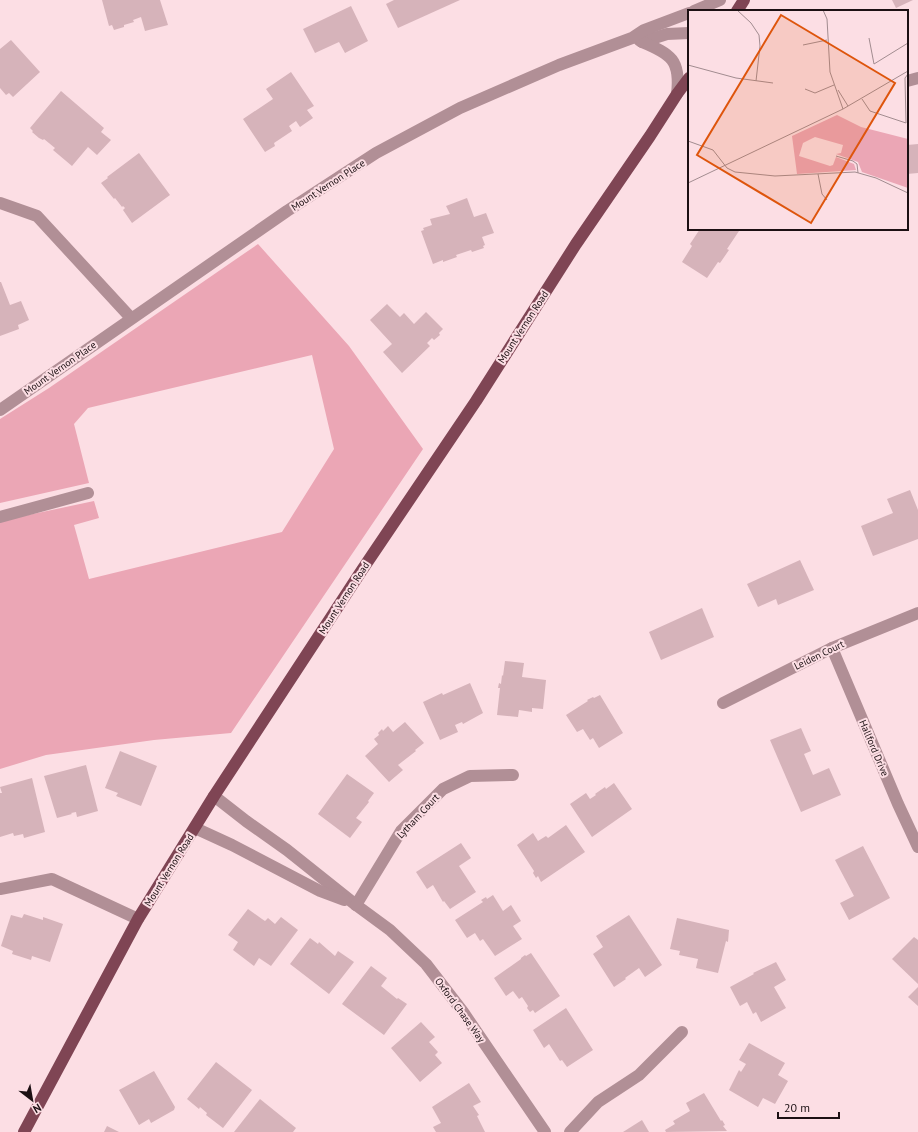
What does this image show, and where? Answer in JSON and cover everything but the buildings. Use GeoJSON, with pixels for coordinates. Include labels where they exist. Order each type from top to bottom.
{"type":"FeatureCollection","features":[{"type":"Feature","properties":{"kind":"main road"},"geometry":{"type":"LineString","coordinates":[[738,10],[744,0]]}},
{"type":"Feature","properties":{"kind":"main road","name":"Mount Vernon Road"},"geometry":{"type":"LineString","coordinates":[[24,1132],[138,919],[214,796],[476,401],[576,244],[688,79]]}},
{"type":"Feature","properties":{"kind":"street"},"geometry":{"type":"LineString","coordinates":[[696,10],[720,0]]}},
{"type":"Feature","properties":{"kind":"street"},"geometry":{"type":"LineString","coordinates":[[677,94],[677,72],[670,56],[660,49],[637,40],[644,30],[688,13]]}},
{"type":"Feature","properties":{"kind":"street","name":"Mount Vernon Place"},"geometry":{"type":"LineString","coordinates":[[0,410],[131,318],[376,153],[460,108],[559,65],[637,40],[666,34],[688,33]]}},
{"type":"Feature","properties":{"kind":"street"},"geometry":{"type":"LineString","coordinates":[[908,81],[918,78]]}},
{"type":"Feature","properties":{"kind":"street"},"geometry":{"type":"LineString","coordinates":[[0,203],[37,216],[131,318]]}},
{"type":"Feature","properties":{"kind":"street"},"geometry":{"type":"LineString","coordinates":[[0,517],[88,493]]}},
{"type":"Feature","properties":{"kind":"street","name":"Leiden Court"},"geometry":{"type":"LineString","coordinates":[[723,703],[832,648],[918,613]]}},
{"type":"Feature","properties":{"kind":"street","name":"Hallford Drive"},"geometry":{"type":"LineString","coordinates":[[832,648],[898,804],[918,847]]}},
{"type":"Feature","properties":{"kind":"street","name":"Lytham Court"},"geometry":{"type":"LineString","coordinates":[[356,905],[401,831],[443,789],[470,776],[513,775]]}},
{"type":"Feature","properties":{"kind":"street","name":"Oxford Chase Way"},"geometry":{"type":"LineString","coordinates":[[214,796],[246,822],[287,850],[390,930],[426,964],[463,1012],[545,1132]]}},
{"type":"Feature","properties":{"kind":"street","name":"Oxford Chase Way"},"geometry":{"type":"LineString","coordinates":[[195,828],[232,845],[320,890],[356,905]]}},
{"type":"Feature","properties":{"kind":"street"},"geometry":{"type":"LineString","coordinates":[[0,889],[52,879],[138,919]]}},
{"type":"Feature","properties":{"kind":"street"},"geometry":{"type":"LineString","coordinates":[[570,1132],[598,1102],[639,1075],[682,1032]]}},
{"type":"Feature","properties":{"kind":"shaded area"},"geometry":{"type":"Polygon","coordinates":[[[258,244],[349,346],[423,449],[231,733],[154,740],[46,755],[0,769],[0,521],[94,501],[99,518],[74,525],[89,579],[282,532],[334,449],[312,355],[88,408],[74,424],[89,483],[0,503],[0,419],[49,388],[258,244]]]}}]}
